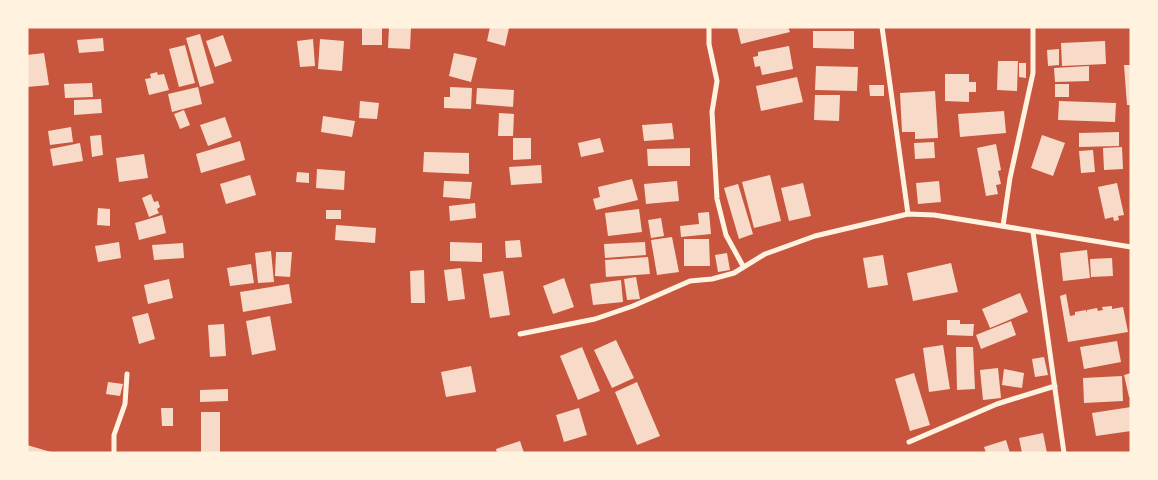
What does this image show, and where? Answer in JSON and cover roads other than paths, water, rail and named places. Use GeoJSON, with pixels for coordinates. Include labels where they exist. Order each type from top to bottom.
{"type":"FeatureCollection","features":[{"type":"Feature","properties":{"kind":"street"},"geometry":{"type":"LineString","coordinates":[[709,27],[709,44],[717,81],[712,112],[717,199],[726,235],[743,266]]}},
{"type":"Feature","properties":{"kind":"street"},"geometry":{"type":"LineString","coordinates":[[882,27],[908,214]]}},
{"type":"Feature","properties":{"kind":"street"},"geometry":{"type":"LineString","coordinates":[[1004,226],[1012,170],[1033,73],[1034,27]]}},
{"type":"Feature","properties":{"kind":"street"},"geometry":{"type":"LineString","coordinates":[[520,334],[595,319],[633,306],[690,281],[712,279],[734,273],[743,266],[791,243],[908,214],[934,215],[1131,247]]}},
{"type":"Feature","properties":{"kind":"street"},"geometry":{"type":"LineString","coordinates":[[1034,232],[1064,453]]}},
{"type":"Feature","properties":{"kind":"street"},"geometry":{"type":"LineString","coordinates":[[114,453],[114,435],[125,404],[127,374]]}},
{"type":"Feature","properties":{"kind":"street"},"geometry":{"type":"LineString","coordinates":[[909,442],[997,404],[1055,386]]}}]}
